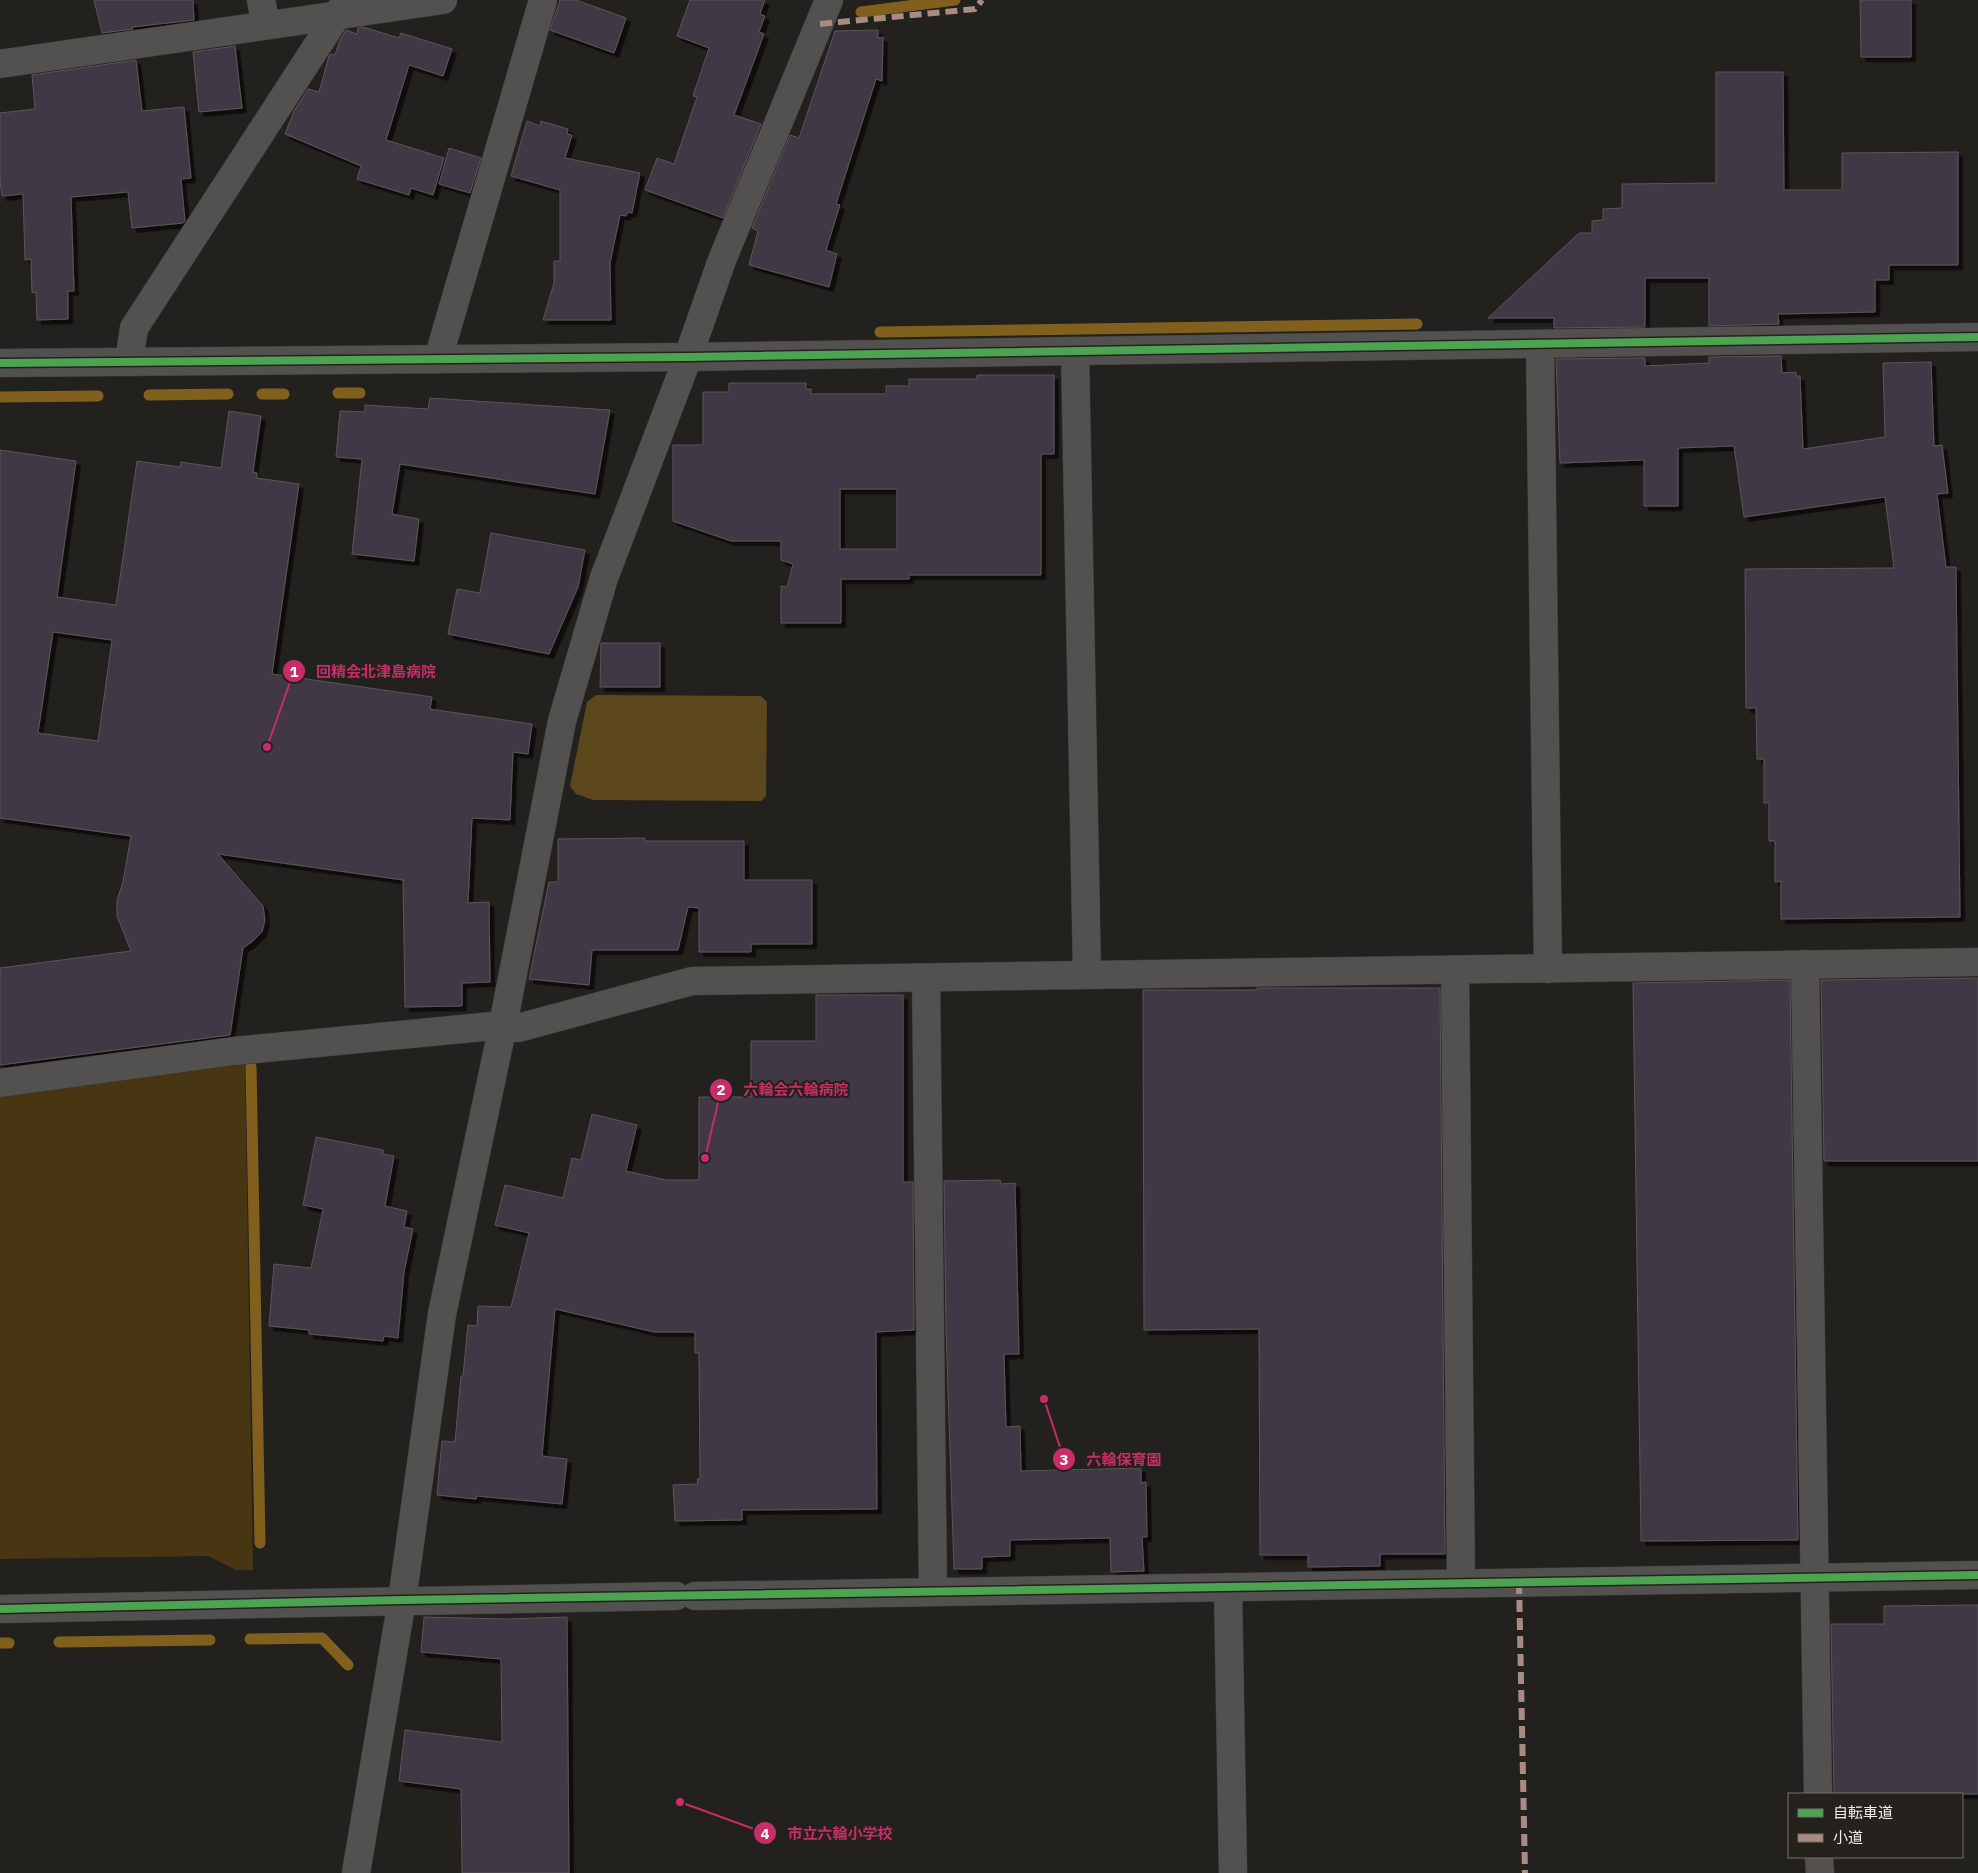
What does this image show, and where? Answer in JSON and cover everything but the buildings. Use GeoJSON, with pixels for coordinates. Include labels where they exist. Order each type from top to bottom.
{"type":"FeatureCollection","features":[{"type":"Feature","properties":{"kind":"street"},"geometry":{"type":"LineString","coordinates":[[0,64],[263,13],[443,0]]}},
{"type":"Feature","properties":{"kind":"street"},"geometry":{"type":"LineString","coordinates":[[438,359],[543,0]]}},
{"type":"Feature","properties":{"kind":"street"},"geometry":{"type":"LineString","coordinates":[[356,1873],[402,1600],[442,1314],[503,1025],[562,721],[604,578],[688,357],[722,260],[829,0]]}},
{"type":"Feature","properties":{"kind":"street"},"geometry":{"type":"LineString","coordinates":[[129,362],[134,328],[342,8]]}},
{"type":"Feature","properties":{"kind":"street"},"geometry":{"type":"LineString","coordinates":[[0,363],[688,357],[1978,337]]}},
{"type":"Feature","properties":{"kind":"street"},"geometry":{"type":"LineString","coordinates":[[1540,344],[1548,969]]}},
{"type":"Feature","properties":{"kind":"street"},"geometry":{"type":"LineString","coordinates":[[1075,351],[1087,975]]}},
{"type":"Feature","properties":{"kind":"street"},"geometry":{"type":"LineString","coordinates":[[0,1083],[234,1051],[503,1025],[518,1028],[692,982],[1978,962]]}},
{"type":"Feature","properties":{"kind":"street"},"geometry":{"type":"LineString","coordinates":[[1805,964],[1818,1793]]}},
{"type":"Feature","properties":{"kind":"street"},"geometry":{"type":"LineString","coordinates":[[1455,970],[1461,1583]]}},
{"type":"Feature","properties":{"kind":"street"},"geometry":{"type":"LineString","coordinates":[[926,978],[933,1592]]}},
{"type":"Feature","properties":{"kind":"street"},"geometry":{"type":"LineString","coordinates":[[0,1609],[402,1600],[1978,1575]]}},
{"type":"Feature","properties":{"kind":"street"},"geometry":{"type":"LineString","coordinates":[[1228,1587],[1233,1873]]}},
{"type":"Feature","properties":{"kind":"street"},"geometry":{"type":"LineString","coordinates":[[1819,1858],[1820,1873]]}},
{"type":"Feature","properties":{"kind":"shaded area"},"geometry":{"type":"Polygon","coordinates":[[[596,695],[761,696],[767,702],[766,796],[761,801],[593,800],[576,794],[570,786],[587,702],[596,695]]]}},
{"type":"Feature","properties":{"kind":"shaded area"},"geometry":{"type":"Polygon","coordinates":[[[245,1064],[253,1570],[236,1570],[208,1556],[0,1559],[0,1096],[245,1064]]]}},
{"type":"Feature","properties":{"kind":"waterway"},"geometry":{"type":"LineString","coordinates":[[861,12],[955,0]]}},
{"type":"Feature","properties":{"kind":"waterway"},"geometry":{"type":"LineString","coordinates":[[880,332],[1417,324]]}},
{"type":"Feature","properties":{"kind":"waterway"},"geometry":{"type":"LineString","coordinates":[[338,393],[360,393]]}},
{"type":"Feature","properties":{"kind":"waterway"},"geometry":{"type":"LineString","coordinates":[[149,395],[228,394]]}},
{"type":"Feature","properties":{"kind":"waterway"},"geometry":{"type":"LineString","coordinates":[[262,394],[284,394]]}},
{"type":"Feature","properties":{"kind":"waterway"},"geometry":{"type":"LineString","coordinates":[[0,397],[98,396]]}},
{"type":"Feature","properties":{"kind":"waterway"},"geometry":{"type":"LineString","coordinates":[[251,1067],[260,1543]]}},
{"type":"Feature","properties":{"kind":"waterway"},"geometry":{"type":"LineString","coordinates":[[250,1639],[322,1638],[348,1665]]}},
{"type":"Feature","properties":{"kind":"waterway"},"geometry":{"type":"LineString","coordinates":[[59,1642],[210,1640]]}},
{"type":"Feature","properties":{"kind":"waterway"},"geometry":{"type":"LineString","coordinates":[[0,1643],[9,1643]]}},
{"type":"Feature","properties":{"kind":"marked path"},"geometry":{"type":"LineString","coordinates":[[820,24],[975,9],[982,0]]}},
{"type":"Feature","properties":{"kind":"marked path"},"geometry":{"type":"LineString","coordinates":[[1519,1582],[1525,1873]]}},
{"type":"Feature","properties":{"kind":"cycle path"},"geometry":{"type":"LineString","coordinates":[[0,363],[688,357],[1978,337]]}},
{"type":"Feature","properties":{"kind":"cycle path"},"geometry":{"type":"LineString","coordinates":[[0,1609],[402,1600],[1978,1575]]}},
{"type":"Feature","properties":{"kind":"place","name":"回精会北津島病院"},"geometry":{"type":"Point","coordinates":[267,747]}},
{"type":"Feature","properties":{"kind":"place","name":"六輪会六輪病院"},"geometry":{"type":"Point","coordinates":[705,1158]}},
{"type":"Feature","properties":{"kind":"place","name":"六輪保育園"},"geometry":{"type":"Point","coordinates":[1044,1399]}},
{"type":"Feature","properties":{"kind":"place","name":"市立六輪小学校"},"geometry":{"type":"Point","coordinates":[680,1802]}}]}
